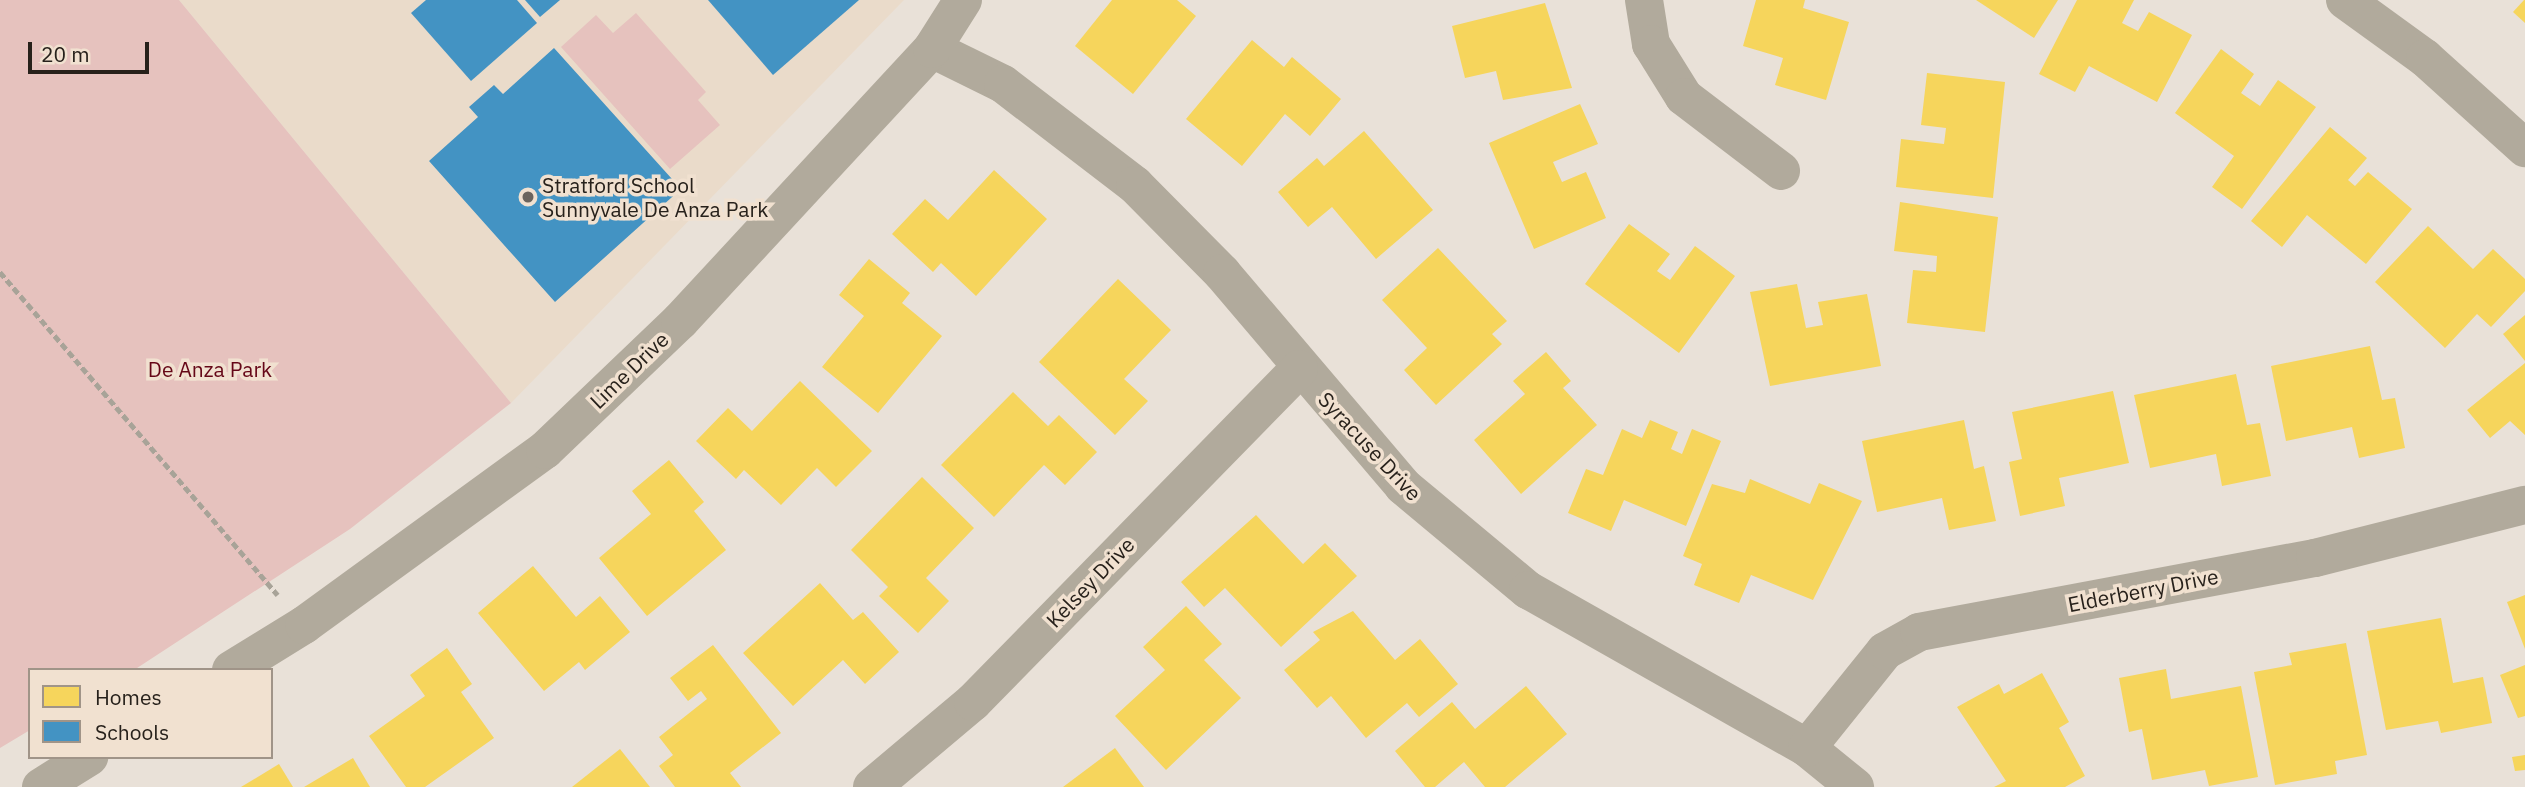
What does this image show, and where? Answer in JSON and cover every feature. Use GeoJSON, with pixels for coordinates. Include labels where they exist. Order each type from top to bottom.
{"type":"FeatureCollection","features":[{"type":"Feature","properties":{"kind":"street","name":"Lime Drive"},"geometry":{"type":"LineString","coordinates":[[234,668],[304,625],[545,450],[680,321],[932,49],[963,0]]}},
{"type":"Feature","properties":{"kind":"street"},"geometry":{"type":"LineString","coordinates":[[1644,0],[1651,44],[1684,97],[1781,171]]}},
{"type":"Feature","properties":{"kind":"street"},"geometry":{"type":"LineString","coordinates":[[2345,0],[2425,58],[2525,148]]}},
{"type":"Feature","properties":{"kind":"street","name":"Syracuse Drive"},"geometry":{"type":"LineString","coordinates":[[932,49],[1003,84],[1135,185],[1222,273],[1299,369],[1403,486],[1528,590],[1807,748],[1855,787]]}},
{"type":"Feature","properties":{"kind":"street","name":"Kelsey Drive"},"geometry":{"type":"LineString","coordinates":[[872,787],[973,702],[1299,369]]}},
{"type":"Feature","properties":{"kind":"street","name":"Elderberry Drive"},"geometry":{"type":"LineString","coordinates":[[1807,748],[1885,651],[1919,632],[2315,558],[2525,505]]}},
{"type":"Feature","properties":{"kind":"street"},"geometry":{"type":"LineString","coordinates":[[41,787],[86,759]]}},
{"type":"Feature","properties":{"kind":"path"},"geometry":{"type":"LineString","coordinates":[[0,272],[304,625]]}},
{"type":"Feature","properties":{"kind":"shaded area","name":"Stratford School Sunnyvale De Anza Park"},"geometry":{"type":"Polygon","coordinates":[[[179,0],[904,0],[511,403],[179,0]]]}},
{"type":"Feature","properties":{"kind":"green space","name":"De Anza Park"},"geometry":{"type":"Polygon","coordinates":[[[0,0],[179,0],[511,403],[350,529],[137,668],[28,668],[28,731],[0,748],[0,0]]]}},
{"type":"Feature","properties":{"kind":"green space"},"geometry":{"type":"Polygon","coordinates":[[[636,13],[706,92],[698,100],[720,125],[670,169],[561,47],[596,15],[613,33],[636,13]]]}},
{"type":"Feature","properties":{"kind":"building: Homes"},"geometry":{"type":"Polygon","coordinates":[[[1112,0],[1177,0],[1196,16],[1133,94],[1075,46],[1112,0]]]}},
{"type":"Feature","properties":{"kind":"building: Homes"},"geometry":{"type":"Polygon","coordinates":[[[1756,0],[1805,0],[1803,8],[1849,22],[1826,100],[1775,85],[1783,58],[1743,46],[1756,0]]]}},
{"type":"Feature","properties":{"kind":"building: Homes"},"geometry":{"type":"Polygon","coordinates":[[[1976,0],[2058,0],[2034,38],[1976,0]]]}},
{"type":"Feature","properties":{"kind":"building: Homes"},"geometry":{"type":"Polygon","coordinates":[[[2077,0],[2134,0],[2122,23],[2138,31],[2149,12],[2192,35],[2157,102],[2089,66],[2075,92],[2039,74],[2077,0]]]}},
{"type":"Feature","properties":{"kind":"building: Homes"},"geometry":{"type":"Polygon","coordinates":[[[2525,0],[2525,23],[2513,12],[2525,0]]]}},
{"type":"Feature","properties":{"kind":"building: Homes"},"geometry":{"type":"Polygon","coordinates":[[[1545,3],[1572,88],[1503,100],[1496,71],[1465,78],[1452,26],[1545,3]]]}},
{"type":"Feature","properties":{"kind":"building: Homes"},"geometry":{"type":"Polygon","coordinates":[[[1252,40],[1284,67],[1292,57],[1341,99],[1310,136],[1285,114],[1242,166],[1186,119],[1252,40]]]}},
{"type":"Feature","properties":{"kind":"building: Homes"},"geometry":{"type":"Polygon","coordinates":[[[2221,49],[2254,74],[2241,93],[2260,106],[2278,80],[2316,107],[2242,209],[2212,187],[2234,156],[2175,113],[2221,49]]]}},
{"type":"Feature","properties":{"kind":"building: Homes"},"geometry":{"type":"Polygon","coordinates":[[[1927,73],[2005,82],[1993,198],[1896,187],[1901,139],[1944,144],[1946,128],[1921,125],[1927,73]]]}},
{"type":"Feature","properties":{"kind":"building: Homes"},"geometry":{"type":"Polygon","coordinates":[[[1580,104],[1598,144],[1553,162],[1562,182],[1586,172],[1606,218],[1534,249],[1489,143],[1580,104]]]}},
{"type":"Feature","properties":{"kind":"building: Homes"},"geometry":{"type":"Polygon","coordinates":[[[2330,127],[2367,158],[2348,180],[2355,186],[2368,172],[2412,209],[2366,264],[2307,215],[2282,247],[2251,221],[2330,127]]]}},
{"type":"Feature","properties":{"kind":"building: Homes"},"geometry":{"type":"Polygon","coordinates":[[[1364,131],[1433,210],[1376,259],[1332,207],[1308,227],[1278,192],[1317,158],[1324,166],[1364,131]]]}},
{"type":"Feature","properties":{"kind":"building: Homes"},"geometry":{"type":"Polygon","coordinates":[[[994,170],[1047,219],[976,296],[941,263],[933,272],[892,234],[925,199],[948,220],[994,170]]]}},
{"type":"Feature","properties":{"kind":"building: Homes"},"geometry":{"type":"Polygon","coordinates":[[[1900,202],[1998,217],[1985,332],[1907,323],[1913,270],[1936,272],[1937,256],[1894,251],[1900,202]]]}},
{"type":"Feature","properties":{"kind":"building: Homes"},"geometry":{"type":"Polygon","coordinates":[[[1629,224],[1670,254],[1657,271],[1670,280],[1695,246],[1735,276],[1679,353],[1585,284],[1629,224]]]}},
{"type":"Feature","properties":{"kind":"building: Homes"},"geometry":{"type":"Polygon","coordinates":[[[2428,226],[2473,269],[2493,249],[2525,279],[2525,291],[2491,327],[2477,314],[2445,348],[2375,282],[2428,226]]]}},
{"type":"Feature","properties":{"kind":"building: Homes"},"geometry":{"type":"Polygon","coordinates":[[[1438,248],[1507,321],[1492,334],[1502,344],[1436,405],[1404,370],[1427,348],[1382,300],[1438,248]]]}},
{"type":"Feature","properties":{"kind":"building: Homes"},"geometry":{"type":"Polygon","coordinates":[[[869,259],[910,293],[902,303],[942,336],[878,413],[822,367],[864,316],[839,295],[869,259]]]}},
{"type":"Feature","properties":{"kind":"building: Homes"},"geometry":{"type":"Polygon","coordinates":[[[1118,279],[1171,330],[1124,379],[1148,401],[1115,435],[1039,362],[1118,279]]]}},
{"type":"Feature","properties":{"kind":"building: Homes"},"geometry":{"type":"Polygon","coordinates":[[[1797,284],[1806,328],[1823,325],[1818,302],[1867,294],[1881,366],[1770,386],[1750,292],[1797,284]]]}},
{"type":"Feature","properties":{"kind":"building: Homes"},"geometry":{"type":"Polygon","coordinates":[[[2525,315],[2525,361],[2503,334],[2525,315]]]}},
{"type":"Feature","properties":{"kind":"building: Homes"},"geometry":{"type":"Polygon","coordinates":[[[2370,346],[2382,400],[2395,398],[2405,448],[2359,458],[2352,427],[2286,441],[2271,366],[2370,346]]]}},
{"type":"Feature","properties":{"kind":"building: Homes"},"geometry":{"type":"Polygon","coordinates":[[[1546,352],[1571,381],[1563,388],[1597,425],[1521,494],[1474,440],[1525,394],[1513,381],[1546,352]]]}},
{"type":"Feature","properties":{"kind":"building: Homes"},"geometry":{"type":"Polygon","coordinates":[[[2525,363],[2525,435],[2510,421],[2490,438],[2467,410],[2525,363]]]}},
{"type":"Feature","properties":{"kind":"building: Homes"},"geometry":{"type":"Polygon","coordinates":[[[2236,374],[2247,425],[2260,423],[2271,476],[2222,486],[2216,454],[2150,468],[2134,395],[2236,374]]]}},
{"type":"Feature","properties":{"kind":"building: Homes"},"geometry":{"type":"Polygon","coordinates":[[[800,381],[872,451],[836,487],[817,468],[781,505],[744,470],[736,479],[696,441],[728,408],[752,431],[800,381]]]}},
{"type":"Feature","properties":{"kind":"building: Homes"},"geometry":{"type":"Polygon","coordinates":[[[2113,391],[2129,463],[2059,478],[2065,506],[2020,516],[2009,462],[2022,459],[2012,412],[2113,391]]]}},
{"type":"Feature","properties":{"kind":"building: Homes"},"geometry":{"type":"Polygon","coordinates":[[[1013,392],[1048,426],[1059,415],[1097,452],[1065,485],[1044,465],[994,517],[941,465],[1013,392]]]}},
{"type":"Feature","properties":{"kind":"building: Homes"},"geometry":{"type":"Polygon","coordinates":[[[1650,420],[1678,432],[1671,449],[1682,454],[1692,429],[1721,441],[1686,526],[1624,500],[1611,531],[1568,513],[1586,469],[1603,475],[1622,429],[1642,438],[1650,420]]]}},
{"type":"Feature","properties":{"kind":"building: Homes"},"geometry":{"type":"Polygon","coordinates":[[[1964,420],[1974,469],[1984,466],[1996,521],[1949,530],[1942,498],[1877,512],[1862,441],[1964,420]]]}},
{"type":"Feature","properties":{"kind":"building: Homes"},"geometry":{"type":"Polygon","coordinates":[[[669,460],[704,502],[694,511],[726,550],[647,616],[599,558],[651,514],[632,491],[669,460]]]}},
{"type":"Feature","properties":{"kind":"building: Homes"},"geometry":{"type":"Polygon","coordinates":[[[922,477],[974,528],[926,578],[949,601],[918,633],[879,596],[888,587],[851,550],[922,477]]]}},
{"type":"Feature","properties":{"kind":"building: Homes"},"geometry":{"type":"Polygon","coordinates":[[[1750,479],[1810,504],[1819,483],[1862,501],[1813,600],[1751,575],[1739,603],[1694,585],[1702,564],[1683,556],[1712,484],[1745,493],[1750,479]]]}},
{"type":"Feature","properties":{"kind":"building: Homes"},"geometry":{"type":"Polygon","coordinates":[[[1256,515],[1303,564],[1325,543],[1357,576],[1281,647],[1225,588],[1204,607],[1181,582],[1256,515]]]}},
{"type":"Feature","properties":{"kind":"building: Homes"},"geometry":{"type":"Polygon","coordinates":[[[533,566],[576,617],[600,596],[630,632],[585,670],[579,662],[544,691],[478,613],[533,566]]]}},
{"type":"Feature","properties":{"kind":"building: Homes"},"geometry":{"type":"Polygon","coordinates":[[[820,583],[853,620],[863,612],[899,652],[865,684],[843,660],[793,706],[743,653],[820,583]]]}},
{"type":"Feature","properties":{"kind":"building: Homes"},"geometry":{"type":"Polygon","coordinates":[[[2525,595],[2525,649],[2507,602],[2525,595]]]}},
{"type":"Feature","properties":{"kind":"building: Homes"},"geometry":{"type":"Polygon","coordinates":[[[1186,606],[1222,644],[1204,660],[1241,698],[1166,770],[1115,716],[1165,670],[1143,647],[1186,606]]]}},
{"type":"Feature","properties":{"kind":"building: Homes"},"geometry":{"type":"Polygon","coordinates":[[[1353,611],[1395,660],[1420,639],[1458,684],[1419,717],[1407,703],[1366,738],[1331,696],[1317,708],[1284,670],[1320,640],[1313,632],[1353,611]]]}},
{"type":"Feature","properties":{"kind":"building: Homes"},"geometry":{"type":"Polygon","coordinates":[[[2441,618],[2453,683],[2483,677],[2492,723],[2441,733],[2438,721],[2386,730],[2367,631],[2441,618]]]}},
{"type":"Feature","properties":{"kind":"building: Homes"},"geometry":{"type":"Polygon","coordinates":[[[2346,643],[2367,755],[2335,761],[2337,774],[2275,785],[2254,672],[2292,665],[2289,653],[2346,643]]]}},
{"type":"Feature","properties":{"kind":"building: Homes"},"geometry":{"type":"Polygon","coordinates":[[[713,645],[781,733],[730,773],[741,787],[675,787],[659,766],[673,755],[659,737],[707,699],[701,691],[688,701],[670,678],[713,645]]]}},
{"type":"Feature","properties":{"kind":"building: Homes"},"geometry":{"type":"Polygon","coordinates":[[[447,648],[472,684],[461,692],[494,738],[425,787],[406,787],[369,736],[425,696],[410,675],[447,648]]]}},
{"type":"Feature","properties":{"kind":"building: Homes"},"geometry":{"type":"Polygon","coordinates":[[[2525,665],[2525,716],[2518,718],[2500,675],[2525,665]]]}},
{"type":"Feature","properties":{"kind":"building: Homes"},"geometry":{"type":"Polygon","coordinates":[[[2166,669],[2171,699],[2241,686],[2258,777],[2209,786],[2205,770],[2152,780],[2142,729],[2129,732],[2119,678],[2166,669]]]}},
{"type":"Feature","properties":{"kind":"building: Homes"},"geometry":{"type":"Polygon","coordinates":[[[2042,673],[2069,722],[2059,728],[2085,776],[2065,787],[1994,787],[2006,781],[1957,707],[1999,684],[2004,694],[2042,673]]]}},
{"type":"Feature","properties":{"kind":"building: Homes"},"geometry":{"type":"Polygon","coordinates":[[[1526,686],[1567,734],[1505,787],[1485,787],[1464,762],[1435,787],[1425,787],[1395,751],[1452,702],[1475,729],[1526,686]]]}},
{"type":"Feature","properties":{"kind":"building: Homes"},"geometry":{"type":"Polygon","coordinates":[[[1115,748],[1144,787],[1063,787],[1115,748]]]}},
{"type":"Feature","properties":{"kind":"building: Homes"},"geometry":{"type":"Polygon","coordinates":[[[620,749],[650,787],[572,787],[620,749]]]}},
{"type":"Feature","properties":{"kind":"building: Homes"},"geometry":{"type":"Polygon","coordinates":[[[2525,755],[2525,770],[2515,771],[2512,757],[2525,755]]]}},
{"type":"Feature","properties":{"kind":"building: Homes"},"geometry":{"type":"Polygon","coordinates":[[[353,758],[370,787],[304,787],[353,758]]]}},
{"type":"Feature","properties":{"kind":"building: Homes"},"geometry":{"type":"Polygon","coordinates":[[[279,764],[293,787],[241,787],[279,764]]]}},
{"type":"Feature","properties":{"kind":"building: Schools"},"geometry":{"type":"Polygon","coordinates":[[[426,0],[517,0],[537,23],[471,81],[411,13],[426,0]]]}},
{"type":"Feature","properties":{"kind":"building: Schools"},"geometry":{"type":"Polygon","coordinates":[[[525,0],[560,0],[540,17],[525,0]]]}},
{"type":"Feature","properties":{"kind":"building: Schools"},"geometry":{"type":"Polygon","coordinates":[[[708,0],[859,0],[773,75],[708,0]]]}},
{"type":"Feature","properties":{"kind":"building: Schools"},"geometry":{"type":"Polygon","coordinates":[[[554,48],[681,189],[555,302],[429,161],[478,117],[469,107],[494,85],[503,94],[554,48]]]}},
{"type":"Feature","properties":{"kind":"place","name":"Stratford School Sunnyvale De Anza Park"},"geometry":{"type":"Point","coordinates":[528,197]}}]}
